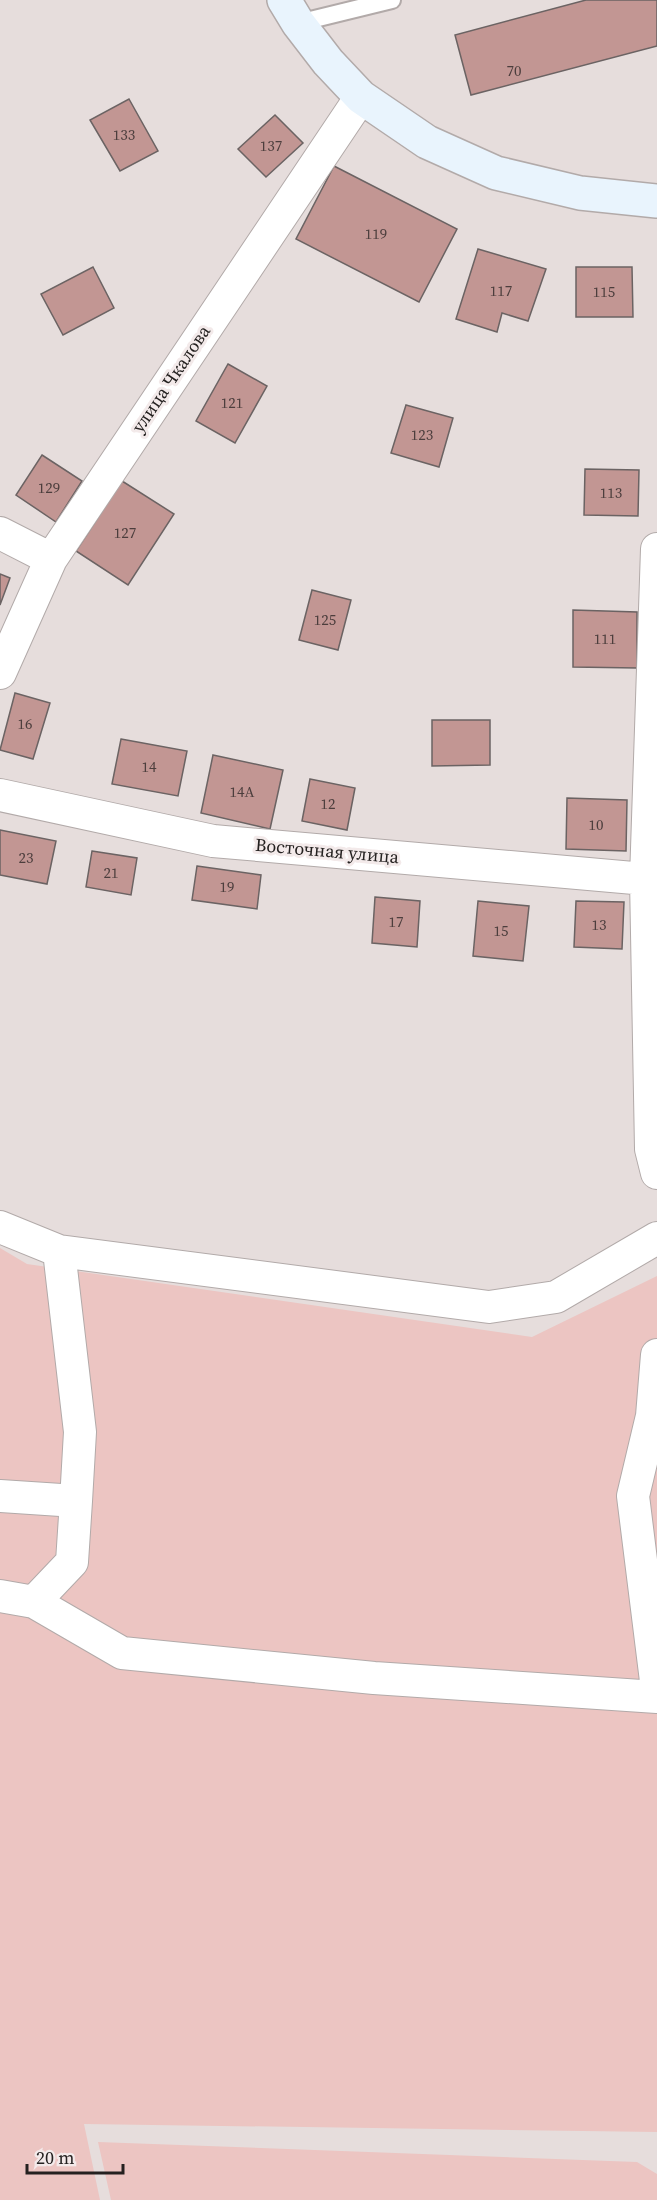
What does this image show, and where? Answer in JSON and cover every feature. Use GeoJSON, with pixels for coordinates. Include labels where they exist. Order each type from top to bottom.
{"type":"FeatureCollection","features":[{"type":"Feature","properties":{"kind":"main road"},"geometry":{"type":"LineString","coordinates":[[291,12],[328,62],[361,97],[427,142],[496,173],[580,193],[657,201]]}},
{"type":"Feature","properties":{"kind":"street","name":"улица Чкалова"},"geometry":{"type":"LineString","coordinates":[[0,673],[51,559],[361,97]]}},
{"type":"Feature","properties":{"kind":"street"},"geometry":{"type":"LineString","coordinates":[[0,533],[51,559]]}},
{"type":"Feature","properties":{"kind":"street"},"geometry":{"type":"LineString","coordinates":[[657,549],[651,880],[651,1149],[657,1173]]}},
{"type":"Feature","properties":{"kind":"street","name":"Восточная улица"},"geometry":{"type":"LineString","coordinates":[[0,795],[213,841],[651,880]]}},
{"type":"Feature","properties":{"kind":"street"},"geometry":{"type":"LineString","coordinates":[[0,1227],[59,1251],[489,1307],[556,1297],[657,1238]]}},
{"type":"Feature","properties":{"kind":"street"},"geometry":{"type":"LineString","coordinates":[[34,1602],[72,1562],[80,1432],[59,1251]]}},
{"type":"Feature","properties":{"kind":"street"},"geometry":{"type":"LineString","coordinates":[[657,1355],[654,1417],[633,1496],[657,1689]]}},
{"type":"Feature","properties":{"kind":"street"},"geometry":{"type":"LineString","coordinates":[[0,1496],[76,1501]]}},
{"type":"Feature","properties":{"kind":"street"},"geometry":{"type":"LineString","coordinates":[[0,1596],[34,1602],[122,1653],[374,1678],[657,1697]]}},
{"type":"Feature","properties":{"kind":"lane"},"geometry":{"type":"LineString","coordinates":[[291,12],[392,0]]}},
{"type":"Feature","properties":{"kind":"shaded area"},"geometry":{"type":"Polygon","coordinates":[[[0,1248],[27,1264],[532,1337],[657,1276],[657,2132],[84,2124],[100,2200],[0,2200],[0,1248]]]}},
{"type":"Feature","properties":{"kind":"shaded area"},"geometry":{"type":"Polygon","coordinates":[[[98,2142],[637,2162],[657,2174],[657,2200],[111,2200],[98,2142]]]}},
{"type":"Feature","properties":{"kind":"building"},"geometry":{"type":"Polygon","coordinates":[[[586,0],[657,0],[657,46],[471,95],[455,35],[586,0]]]}},
{"type":"Feature","properties":{"kind":"building"},"geometry":{"type":"Polygon","coordinates":[[[129,99],[158,151],[120,171],[90,120],[129,99]]]}},
{"type":"Feature","properties":{"kind":"building"},"geometry":{"type":"Polygon","coordinates":[[[275,115],[303,143],[266,177],[238,149],[275,115]]]}},
{"type":"Feature","properties":{"kind":"building"},"geometry":{"type":"Polygon","coordinates":[[[334,166],[457,229],[419,302],[296,239],[334,166]]]}},
{"type":"Feature","properties":{"kind":"building"},"geometry":{"type":"Polygon","coordinates":[[[478,249],[546,269],[528,321],[502,313],[497,332],[456,319],[478,249]]]}},
{"type":"Feature","properties":{"kind":"building"},"geometry":{"type":"Polygon","coordinates":[[[93,267],[114,308],[63,335],[41,294],[93,267]]]}},
{"type":"Feature","properties":{"kind":"building"},"geometry":{"type":"Polygon","coordinates":[[[576,267],[632,267],[633,317],[576,317],[576,267]]]}},
{"type":"Feature","properties":{"kind":"building"},"geometry":{"type":"Polygon","coordinates":[[[228,364],[267,386],[235,443],[196,421],[228,364]]]}},
{"type":"Feature","properties":{"kind":"building"},"geometry":{"type":"Polygon","coordinates":[[[406,405],[453,418],[439,467],[391,453],[406,405]]]}},
{"type":"Feature","properties":{"kind":"building"},"geometry":{"type":"Polygon","coordinates":[[[42,455],[82,481],[56,522],[16,495],[42,455]]]}},
{"type":"Feature","properties":{"kind":"building"},"geometry":{"type":"Polygon","coordinates":[[[585,469],[639,470],[638,516],[584,515],[585,469]]]}},
{"type":"Feature","properties":{"kind":"building"},"geometry":{"type":"Polygon","coordinates":[[[122,481],[174,514],[128,585],[76,551],[122,481]]]}},
{"type":"Feature","properties":{"kind":"building"},"geometry":{"type":"Polygon","coordinates":[[[0,574],[10,578],[0,605],[0,574]]]}},
{"type":"Feature","properties":{"kind":"building"},"geometry":{"type":"Polygon","coordinates":[[[312,590],[351,600],[338,650],[299,640],[312,590]]]}},
{"type":"Feature","properties":{"kind":"building"},"geometry":{"type":"Polygon","coordinates":[[[573,610],[637,612],[637,668],[573,667],[573,610]]]}},
{"type":"Feature","properties":{"kind":"building"},"geometry":{"type":"Polygon","coordinates":[[[15,693],[50,703],[33,759],[0,750],[15,693]]]}},
{"type":"Feature","properties":{"kind":"building"},"geometry":{"type":"Polygon","coordinates":[[[432,720],[490,720],[490,765],[432,766],[432,720]]]}},
{"type":"Feature","properties":{"kind":"building"},"geometry":{"type":"Polygon","coordinates":[[[121,739],[187,751],[178,796],[112,784],[121,739]]]}},
{"type":"Feature","properties":{"kind":"building"},"geometry":{"type":"Polygon","coordinates":[[[213,755],[283,770],[270,829],[201,813],[213,755]]]}},
{"type":"Feature","properties":{"kind":"building"},"geometry":{"type":"Polygon","coordinates":[[[310,779],[355,788],[347,830],[302,821],[310,779]]]}},
{"type":"Feature","properties":{"kind":"building"},"geometry":{"type":"Polygon","coordinates":[[[567,798],[627,800],[626,851],[566,849],[567,798]]]}},
{"type":"Feature","properties":{"kind":"building"},"geometry":{"type":"Polygon","coordinates":[[[0,830],[56,841],[47,884],[0,875],[0,830]]]}},
{"type":"Feature","properties":{"kind":"building"},"geometry":{"type":"Polygon","coordinates":[[[92,851],[137,858],[131,895],[86,887],[92,851]]]}},
{"type":"Feature","properties":{"kind":"building"},"geometry":{"type":"Polygon","coordinates":[[[197,866],[261,875],[257,909],[192,900],[197,866]]]}},
{"type":"Feature","properties":{"kind":"building"},"geometry":{"type":"Polygon","coordinates":[[[375,897],[420,901],[417,947],[372,943],[375,897]]]}},
{"type":"Feature","properties":{"kind":"building"},"geometry":{"type":"Polygon","coordinates":[[[478,901],[529,906],[523,961],[473,956],[478,901]]]}},
{"type":"Feature","properties":{"kind":"building"},"geometry":{"type":"Polygon","coordinates":[[[576,901],[624,902],[622,949],[574,947],[576,901]]]}}]}
